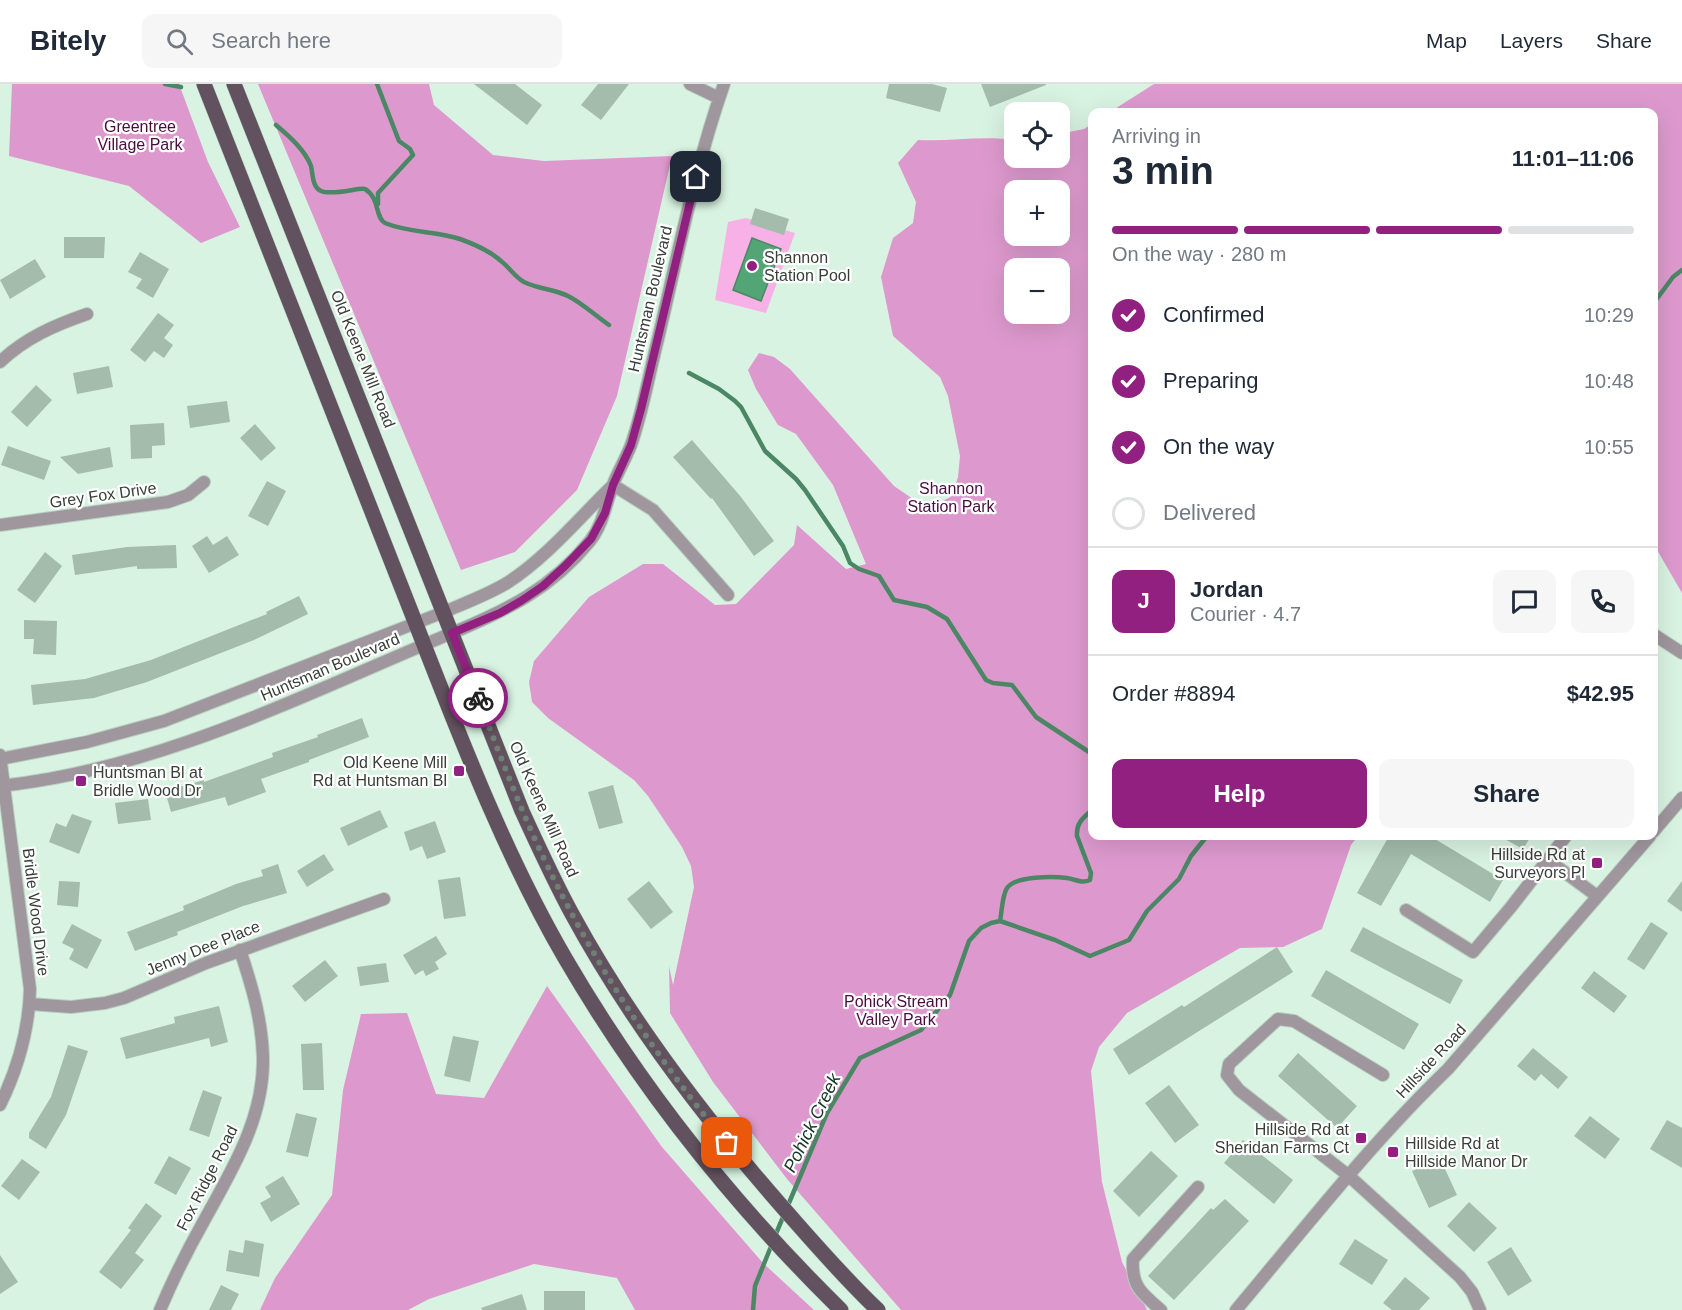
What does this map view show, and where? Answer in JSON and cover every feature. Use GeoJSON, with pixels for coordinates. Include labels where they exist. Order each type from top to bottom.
{"type":"FeatureCollection","features":[{"type":"Feature","properties":{"kind":"main road"},"geometry":{"type":"LineString","coordinates":[[204,84],[462,740],[512,853],[565,958],[644,1080],[683,1134],[736,1197],[841,1310]]}},
{"type":"Feature","properties":{"kind":"main road","name":"Old Keene Mill Road"},"geometry":{"type":"LineString","coordinates":[[234,84],[522,811],[573,915],[607,973],[682,1086],[753,1174],[825,1255],[878,1310]]}},
{"type":"Feature","properties":{"kind":"street"},"geometry":{"type":"LineString","coordinates":[[690,84],[719,98]]}},
{"type":"Feature","properties":{"kind":"street","name":"Huntsman Boulevard"},"geometry":{"type":"LineString","coordinates":[[2,786],[93,770],[173,748],[288,703],[500,613],[543,586],[565,566],[591,539],[605,513],[613,485],[631,445],[694,186],[712,117],[724,84]]}},
{"type":"Feature","properties":{"kind":"street"},"geometry":{"type":"LineString","coordinates":[[0,362],[20,345],[42,332],[87,314]]}},
{"type":"Feature","properties":{"kind":"street","name":"Grey Fox Drive"},"geometry":{"type":"LineString","coordinates":[[0,525],[168,502],[188,495],[204,482]]}},
{"type":"Feature","properties":{"kind":"street","name":"Huntsman Boulevard"},"geometry":{"type":"LineString","coordinates":[[0,757],[87,742],[164,721],[485,595],[528,568],[613,485]]}},
{"type":"Feature","properties":{"kind":"street"},"geometry":{"type":"LineString","coordinates":[[613,485],[653,510],[728,595]]}},
{"type":"Feature","properties":{"kind":"street"},"geometry":{"type":"LineString","coordinates":[[1658,637],[1682,653]]}},
{"type":"Feature","properties":{"kind":"street","name":"Bridle Wood Drive"},"geometry":{"type":"LineString","coordinates":[[0,757],[30,989],[30,1004],[21,1055],[0,1105]]}},
{"type":"Feature","properties":{"kind":"street"},"geometry":{"type":"LineString","coordinates":[[1658,826],[1682,798]]}},
{"type":"Feature","properties":{"kind":"street"},"geometry":{"type":"LineString","coordinates":[[1406,910],[1473,952],[1563,840]]}},
{"type":"Feature","properties":{"kind":"street","name":"Hillside Road"},"geometry":{"type":"LineString","coordinates":[[1236,1310],[1349,1176],[1456,1060],[1646,840]]}},
{"type":"Feature","properties":{"kind":"street"},"geometry":{"type":"LineString","coordinates":[[1548,860],[1597,896]]}},
{"type":"Feature","properties":{"kind":"street","name":"Jenny Dee Place"},"geometry":{"type":"LineString","coordinates":[[30,1004],[71,1007],[124,998],[240,950],[384,898]]}},
{"type":"Feature","properties":{"kind":"street","name":"Fox Ridge Road"},"geometry":{"type":"LineString","coordinates":[[160,1310],[193,1240],[240,1155],[258,1109],[263,1064],[260,1022],[240,950]]}},
{"type":"Feature","properties":{"kind":"street"},"geometry":{"type":"LineString","coordinates":[[1383,1075],[1294,1021],[1278,1019],[1228,1064],[1227,1075],[1239,1090],[1349,1176],[1460,1277],[1472,1292],[1480,1310]]}},
{"type":"Feature","properties":{"kind":"street"},"geometry":{"type":"LineString","coordinates":[[1161,1310],[1140,1292],[1132,1274],[1133,1259],[1198,1187]]}},
{"type":"Feature","properties":{"kind":"shaded area","name":"Shannon Station Pool"},"geometry":{"type":"Polygon","coordinates":[[[746,218],[795,233],[766,313],[715,300],[728,222],[746,218]]]}},
{"type":"Feature","properties":{"kind":"shaded area"},"geometry":{"type":"Polygon","coordinates":[[[752,238],[781,249],[761,301],[733,290],[752,238]]]}},
{"type":"Feature","properties":{"kind":"green space","name":"Greentree Village Park"},"geometry":{"type":"Polygon","coordinates":[[[12,84],[179,84],[208,162],[240,227],[201,243],[129,186],[9,156],[12,84]]]}},
{"type":"Feature","properties":{"kind":"green space"},"geometry":{"type":"Polygon","coordinates":[[[258,84],[429,84],[434,105],[493,155],[544,161],[672,156],[617,396],[577,490],[515,552],[461,570],[258,84]]]}},
{"type":"Feature","properties":{"kind":"green space"},"geometry":{"type":"Polygon","coordinates":[[[1154,84],[1682,84],[1682,593],[1658,552],[1658,108],[1116,108],[1154,84]]]}},
{"type":"Feature","properties":{"kind":"green space"},"geometry":{"type":"Polygon","coordinates":[[[1088,126],[1088,840],[1355,840],[1351,845],[1322,929],[1283,947],[1240,948],[1127,1013],[1099,1047],[1091,1071],[1102,1182],[1122,1262],[1147,1310],[901,1310],[787,1179],[713,1082],[670,1013],[669,966],[673,985],[694,887],[691,866],[682,847],[648,796],[634,780],[548,718],[532,702],[529,682],[534,661],[589,597],[643,564],[663,564],[715,605],[736,604],[794,545],[797,525],[846,569],[866,564],[833,485],[796,434],[778,425],[756,389],[748,370],[759,353],[774,357],[790,369],[894,486],[913,499],[934,506],[952,496],[958,477],[960,456],[948,396],[940,377],[893,336],[881,277],[893,238],[913,223],[916,202],[898,163],[918,140],[1004,139],[1004,168],[1070,168],[1070,132],[1088,126]]]}},
{"type":"Feature","properties":{"kind":"green space"},"geometry":{"type":"Polygon","coordinates":[[[547,986],[662,1147],[763,1263],[814,1310],[635,1310],[617,1278],[534,1264],[429,1299],[408,1310],[260,1310],[275,1278],[332,1195],[343,1090],[361,1014],[407,1013],[436,1094],[484,1098],[547,986]]]}},
{"type":"Feature","properties":{"kind":"building"},"geometry":{"type":"Polygon","coordinates":[[[474,84],[515,84],[542,105],[527,125],[474,84]]]}},
{"type":"Feature","properties":{"kind":"building"},"geometry":{"type":"Polygon","coordinates":[[[598,84],[629,84],[601,120],[581,105],[598,84]]]}},
{"type":"Feature","properties":{"kind":"building"},"geometry":{"type":"Polygon","coordinates":[[[889,84],[932,84],[947,88],[940,112],[886,98],[889,84]]]}},
{"type":"Feature","properties":{"kind":"building"},"geometry":{"type":"Polygon","coordinates":[[[981,84],[1046,84],[1046,85],[990,107],[981,84]]]}},
{"type":"Feature","properties":{"kind":"building"},"geometry":{"type":"Polygon","coordinates":[[[755,208],[789,219],[784,235],[750,224],[755,208]]]}},
{"type":"Feature","properties":{"kind":"building"},"geometry":{"type":"Polygon","coordinates":[[[64,237],[105,237],[104,258],[64,258],[64,237]]]}},
{"type":"Feature","properties":{"kind":"building"},"geometry":{"type":"Polygon","coordinates":[[[140,252],[169,269],[153,298],[136,288],[142,279],[128,272],[140,252]]]}},
{"type":"Feature","properties":{"kind":"building"},"geometry":{"type":"Polygon","coordinates":[[[35,259],[46,277],[10,299],[0,280],[35,259]]]}},
{"type":"Feature","properties":{"kind":"building"},"geometry":{"type":"Polygon","coordinates":[[[158,313],[174,325],[164,338],[173,345],[164,358],[154,351],[145,362],[130,350],[158,313]]]}},
{"type":"Feature","properties":{"kind":"building"},"geometry":{"type":"Polygon","coordinates":[[[109,366],[113,387],[77,394],[73,373],[109,366]]]}},
{"type":"Feature","properties":{"kind":"building"},"geometry":{"type":"Polygon","coordinates":[[[36,385],[52,400],[27,427],[11,412],[36,385]]]}},
{"type":"Feature","properties":{"kind":"building"},"geometry":{"type":"Polygon","coordinates":[[[227,401],[230,422],[190,428],[187,406],[227,401]]]}},
{"type":"Feature","properties":{"kind":"building"},"geometry":{"type":"Polygon","coordinates":[[[164,423],[165,445],[152,446],[152,458],[131,459],[130,425],[164,423]]]}},
{"type":"Feature","properties":{"kind":"building"},"geometry":{"type":"Polygon","coordinates":[[[255,424],[276,448],[261,461],[240,438],[255,424]]]}},
{"type":"Feature","properties":{"kind":"building"},"geometry":{"type":"Polygon","coordinates":[[[692,440],[741,497],[774,541],[754,556],[712,498],[673,457],[692,440]]]}},
{"type":"Feature","properties":{"kind":"building"},"geometry":{"type":"Polygon","coordinates":[[[8,446],[51,461],[44,480],[1,465],[8,446]]]}},
{"type":"Feature","properties":{"kind":"building"},"geometry":{"type":"Polygon","coordinates":[[[110,447],[113,467],[78,474],[60,457],[110,447]]]}},
{"type":"Feature","properties":{"kind":"building"},"geometry":{"type":"Polygon","coordinates":[[[267,481],[286,491],[268,526],[248,516],[267,481]]]}},
{"type":"Feature","properties":{"kind":"building"},"geometry":{"type":"Polygon","coordinates":[[[207,536],[213,545],[227,536],[239,555],[209,573],[192,546],[207,536]]]}},
{"type":"Feature","properties":{"kind":"building"},"geometry":{"type":"Polygon","coordinates":[[[176,545],[177,568],[137,569],[137,566],[75,575],[72,555],[127,547],[176,545]]]}},
{"type":"Feature","properties":{"kind":"building"},"geometry":{"type":"Polygon","coordinates":[[[45,552],[62,566],[35,603],[17,590],[45,552]]]}},
{"type":"Feature","properties":{"kind":"building"},"geometry":{"type":"Polygon","coordinates":[[[299,596],[308,614],[254,640],[147,682],[94,698],[33,705],[31,685],[85,679],[151,660],[267,614],[266,612],[299,596]]]}},
{"type":"Feature","properties":{"kind":"building"},"geometry":{"type":"Polygon","coordinates":[[[24,620],[57,621],[56,655],[33,654],[34,639],[24,639],[24,620]]]}},
{"type":"Feature","properties":{"kind":"building"},"geometry":{"type":"Polygon","coordinates":[[[362,718],[369,737],[261,779],[266,792],[228,806],[225,797],[171,812],[165,791],[204,780],[204,782],[273,757],[272,753],[362,718]]]}},
{"type":"Feature","properties":{"kind":"building"},"geometry":{"type":"Polygon","coordinates":[[[613,785],[623,823],[599,829],[588,792],[613,785]]]}},
{"type":"Feature","properties":{"kind":"building"},"geometry":{"type":"Polygon","coordinates":[[[148,799],[151,820],[118,824],[115,803],[148,799]]]}},
{"type":"Feature","properties":{"kind":"building"},"geometry":{"type":"Polygon","coordinates":[[[380,810],[388,827],[348,846],[340,828],[380,810]]]}},
{"type":"Feature","properties":{"kind":"building"},"geometry":{"type":"Polygon","coordinates":[[[72,814],[92,821],[79,854],[49,842],[56,823],[66,827],[72,814]]]}},
{"type":"Feature","properties":{"kind":"building"},"geometry":{"type":"Polygon","coordinates":[[[435,821],[446,852],[427,859],[422,846],[410,851],[404,832],[435,821]]]}},
{"type":"Feature","properties":{"kind":"building"},"geometry":{"type":"Polygon","coordinates":[[[1387,840],[1437,840],[1503,880],[1490,902],[1411,854],[1381,906],[1357,893],[1387,840]]]}},
{"type":"Feature","properties":{"kind":"building"},"geometry":{"type":"Polygon","coordinates":[[[1506,840],[1529,840],[1523,849],[1506,840]]]}},
{"type":"Feature","properties":{"kind":"building"},"geometry":{"type":"Polygon","coordinates":[[[324,854],[334,870],[307,887],[297,871],[324,854]]]}},
{"type":"Feature","properties":{"kind":"building"},"geometry":{"type":"Polygon","coordinates":[[[278,864],[287,893],[243,906],[135,951],[127,932],[184,910],[183,906],[236,884],[263,876],[261,870],[278,864]]]}},
{"type":"Feature","properties":{"kind":"building"},"geometry":{"type":"Polygon","coordinates":[[[460,877],[466,916],[444,919],[438,880],[460,877]]]}},
{"type":"Feature","properties":{"kind":"building"},"geometry":{"type":"Polygon","coordinates":[[[59,881],[80,882],[78,907],[57,905],[59,881]]]}},
{"type":"Feature","properties":{"kind":"building"},"geometry":{"type":"Polygon","coordinates":[[[649,881],[673,912],[651,929],[627,899],[649,881]]]}},
{"type":"Feature","properties":{"kind":"building"},"geometry":{"type":"Polygon","coordinates":[[[1682,881],[1682,912],[1667,901],[1682,881]]]}},
{"type":"Feature","properties":{"kind":"building"},"geometry":{"type":"Polygon","coordinates":[[[1651,922],[1668,933],[1644,970],[1627,959],[1651,922]]]}},
{"type":"Feature","properties":{"kind":"building"},"geometry":{"type":"Polygon","coordinates":[[[72,924],[102,940],[87,969],[69,959],[74,949],[62,943],[72,924]]]}},
{"type":"Feature","properties":{"kind":"building"},"geometry":{"type":"Polygon","coordinates":[[[1363,927],[1463,980],[1450,1004],[1350,951],[1363,927]]]}},
{"type":"Feature","properties":{"kind":"building"},"geometry":{"type":"Polygon","coordinates":[[[436,936],[447,954],[435,962],[439,969],[426,976],[423,970],[415,975],[403,955],[436,936]]]}},
{"type":"Feature","properties":{"kind":"building"},"geometry":{"type":"Polygon","coordinates":[[[1277,947],[1293,972],[1129,1075],[1113,1049],[1182,1005],[1184,1007],[1277,947]]]}},
{"type":"Feature","properties":{"kind":"building"},"geometry":{"type":"Polygon","coordinates":[[[325,960],[338,976],[305,1002],[292,986],[325,960]]]}},
{"type":"Feature","properties":{"kind":"building"},"geometry":{"type":"Polygon","coordinates":[[[386,963],[389,982],[360,986],[357,967],[386,963]]]}},
{"type":"Feature","properties":{"kind":"building"},"geometry":{"type":"Polygon","coordinates":[[[1326,970],[1419,1024],[1404,1050],[1311,996],[1326,970]]]}},
{"type":"Feature","properties":{"kind":"building"},"geometry":{"type":"Polygon","coordinates":[[[1594,971],[1627,996],[1614,1013],[1581,988],[1594,971]]]}},
{"type":"Feature","properties":{"kind":"building"},"geometry":{"type":"Polygon","coordinates":[[[219,1006],[228,1042],[211,1047],[209,1038],[126,1059],[120,1038],[175,1023],[174,1017],[219,1006]]]}},
{"type":"Feature","properties":{"kind":"building"},"geometry":{"type":"Polygon","coordinates":[[[453,1036],[479,1041],[470,1082],[444,1076],[453,1036]]]}},
{"type":"Feature","properties":{"kind":"building"},"geometry":{"type":"Polygon","coordinates":[[[322,1043],[324,1090],[303,1090],[301,1044],[322,1043]]]}},
{"type":"Feature","properties":{"kind":"building"},"geometry":{"type":"Polygon","coordinates":[[[68,1045],[88,1051],[66,1115],[46,1149],[29,1138],[29,1133],[51,1097],[68,1045]]]}},
{"type":"Feature","properties":{"kind":"building"},"geometry":{"type":"Polygon","coordinates":[[[1533,1048],[1568,1077],[1558,1089],[1541,1074],[1535,1081],[1517,1066],[1533,1048]]]}},
{"type":"Feature","properties":{"kind":"building"},"geometry":{"type":"Polygon","coordinates":[[[1298,1053],[1357,1106],[1337,1128],[1278,1076],[1298,1053]]]}},
{"type":"Feature","properties":{"kind":"building"},"geometry":{"type":"Polygon","coordinates":[[[1169,1085],[1199,1125],[1175,1143],[1145,1103],[1169,1085]]]}},
{"type":"Feature","properties":{"kind":"building"},"geometry":{"type":"Polygon","coordinates":[[[203,1090],[222,1097],[209,1137],[189,1130],[203,1090]]]}},
{"type":"Feature","properties":{"kind":"building"},"geometry":{"type":"Polygon","coordinates":[[[296,1113],[317,1118],[308,1157],[286,1152],[296,1113]]]}},
{"type":"Feature","properties":{"kind":"building"},"geometry":{"type":"Polygon","coordinates":[[[1590,1116],[1620,1139],[1605,1159],[1574,1136],[1590,1116]]]}},
{"type":"Feature","properties":{"kind":"building"},"geometry":{"type":"Polygon","coordinates":[[[1667,1120],[1682,1128],[1682,1168],[1650,1149],[1667,1120]]]}},
{"type":"Feature","properties":{"kind":"building"},"geometry":{"type":"Polygon","coordinates":[[[1243,1140],[1293,1180],[1274,1204],[1224,1163],[1243,1140]]]}},
{"type":"Feature","properties":{"kind":"building"},"geometry":{"type":"Polygon","coordinates":[[[1151,1151],[1178,1176],[1139,1217],[1113,1191],[1151,1151]]]}},
{"type":"Feature","properties":{"kind":"building"},"geometry":{"type":"Polygon","coordinates":[[[169,1156],[191,1168],[176,1195],[154,1183],[169,1156]]]}},
{"type":"Feature","properties":{"kind":"building"},"geometry":{"type":"Polygon","coordinates":[[[1440,1158],[1457,1195],[1429,1208],[1412,1171],[1440,1158]]]}},
{"type":"Feature","properties":{"kind":"building"},"geometry":{"type":"Polygon","coordinates":[[[22,1159],[40,1172],[19,1200],[1,1186],[22,1159]]]}},
{"type":"Feature","properties":{"kind":"building"},"geometry":{"type":"Polygon","coordinates":[[[283,1176],[300,1204],[271,1222],[260,1203],[271,1197],[265,1187],[283,1176]]]}},
{"type":"Feature","properties":{"kind":"building"},"geometry":{"type":"Polygon","coordinates":[[[1225,1199],[1249,1221],[1174,1300],[1148,1276],[1211,1208],[1213,1210],[1225,1199]]]}},
{"type":"Feature","properties":{"kind":"building"},"geometry":{"type":"Polygon","coordinates":[[[1469,1202],[1497,1228],[1474,1252],[1447,1226],[1469,1202]]]}},
{"type":"Feature","properties":{"kind":"building"},"geometry":{"type":"Polygon","coordinates":[[[146,1203],[162,1216],[135,1253],[144,1260],[121,1289],[99,1272],[131,1230],[128,1228],[146,1203]]]}},
{"type":"Feature","properties":{"kind":"building"},"geometry":{"type":"Polygon","coordinates":[[[1355,1239],[1388,1260],[1372,1285],[1339,1264],[1355,1239]]]}},
{"type":"Feature","properties":{"kind":"building"},"geometry":{"type":"Polygon","coordinates":[[[245,1240],[264,1244],[259,1277],[226,1271],[229,1250],[243,1253],[245,1240]]]}},
{"type":"Feature","properties":{"kind":"building"},"geometry":{"type":"Polygon","coordinates":[[[1511,1247],[1532,1281],[1508,1296],[1487,1262],[1511,1247]]]}},
{"type":"Feature","properties":{"kind":"building"},"geometry":{"type":"Polygon","coordinates":[[[0,1255],[18,1282],[0,1294],[0,1255]]]}},
{"type":"Feature","properties":{"kind":"building"},"geometry":{"type":"Polygon","coordinates":[[[1405,1277],[1430,1298],[1419,1310],[1392,1310],[1383,1303],[1405,1277]]]}},
{"type":"Feature","properties":{"kind":"building"},"geometry":{"type":"Polygon","coordinates":[[[221,1285],[239,1294],[231,1310],[209,1310],[221,1285]]]}},
{"type":"Feature","properties":{"kind":"building"},"geometry":{"type":"Polygon","coordinates":[[[544,1291],[585,1291],[585,1310],[544,1310],[544,1291]]]}},
{"type":"Feature","properties":{"kind":"building"},"geometry":{"type":"Polygon","coordinates":[[[522,1294],[527,1310],[482,1310],[481,1308],[522,1294]]]}},
{"type":"Feature","properties":{"kind":"waterway"},"geometry":{"type":"LineString","coordinates":[[165,84],[181,87]]}},
{"type":"Feature","properties":{"kind":"waterway"},"geometry":{"type":"LineString","coordinates":[[377,84],[399,141],[410,149],[413,155],[378,193],[378,204]]}},
{"type":"Feature","properties":{"kind":"waterway"},"geometry":{"type":"LineString","coordinates":[[276,125],[305,154],[311,166],[314,183],[321,191],[332,193],[365,189],[373,197],[380,217],[385,223],[403,229],[451,236],[487,251],[497,257],[524,282],[568,296],[609,325]]}},
{"type":"Feature","properties":{"kind":"waterway","name":"Pohick Creek"},"geometry":{"type":"LineString","coordinates":[[1658,297],[1673,277],[1682,270]]}},
{"type":"Feature","properties":{"kind":"waterway"},"geometry":{"type":"LineString","coordinates":[[689,373],[719,389],[741,407],[765,451],[805,490],[843,546],[850,563],[879,576],[894,600],[927,607],[947,619],[986,680],[1012,685],[1036,717],[1088,751]]}},
{"type":"Feature","properties":{"kind":"waterway"},"geometry":{"type":"LineString","coordinates":[[1000,921],[1004,895],[1011,884],[1044,877],[1090,880],[1091,873],[1077,836],[1081,821],[1088,814]]}},
{"type":"Feature","properties":{"kind":"waterway","name":"Pohick Creek"},"geometry":{"type":"LineString","coordinates":[[775,1236],[827,1113],[860,1058],[921,1030],[950,995],[969,941],[981,928],[1000,921],[1055,940],[1090,956],[1129,940],[1147,911],[1179,879],[1191,856],[1204,840]]}},
{"type":"Feature","properties":{"kind":"waterway","name":"Pohick Creek"},"geometry":{"type":"LineString","coordinates":[[753,1310],[755,1286],[772,1244]]}},
{"type":"Feature","properties":{"kind":"way so far"},"geometry":{"type":"LineString","coordinates":[[478,698],[522,811],[573,915],[638,1021],[682,1086],[727,1143]]}},
{"type":"Feature","properties":{"kind":"place","name":"Shannon Station Pool"},"geometry":{"type":"Point","coordinates":[752,266]}},
{"type":"Feature","properties":{"kind":"place","name":"Old Keene Mill Rd at Huntsman Bl"},"geometry":{"type":"Point","coordinates":[459,771]}},
{"type":"Feature","properties":{"kind":"place","name":"Huntsman Bl at Bridle Wood Dr"},"geometry":{"type":"Point","coordinates":[81,781]}},
{"type":"Feature","properties":{"kind":"place","name":"Hillside Rd at Surveyors Pl"},"geometry":{"type":"Point","coordinates":[1597,863]}},
{"type":"Feature","properties":{"kind":"place","name":"Hillside Rd at Sheridan Farms Ct"},"geometry":{"type":"Point","coordinates":[1361,1138]}},
{"type":"Feature","properties":{"kind":"place","name":"Hillside Rd at Hillside Manor Dr"},"geometry":{"type":"Point","coordinates":[1393,1152]}},
{"type":"Feature","properties":{"kind":"route"},"geometry":{"type":"LineString","coordinates":[[478,698],[452,633],[500,613],[543,586],[591,539],[605,513],[613,485],[631,445],[641,409],[696,177]]}},
{"type":"Feature","properties":{"kind":"park label","name":"Shannon Station Park"},"geometry":{"type":"Point","coordinates":[951,497]}},
{"type":"Feature","properties":{"kind":"park label","name":"Pohick Stream Valley Park"},"geometry":{"type":"Point","coordinates":[896,1010]}}]}
